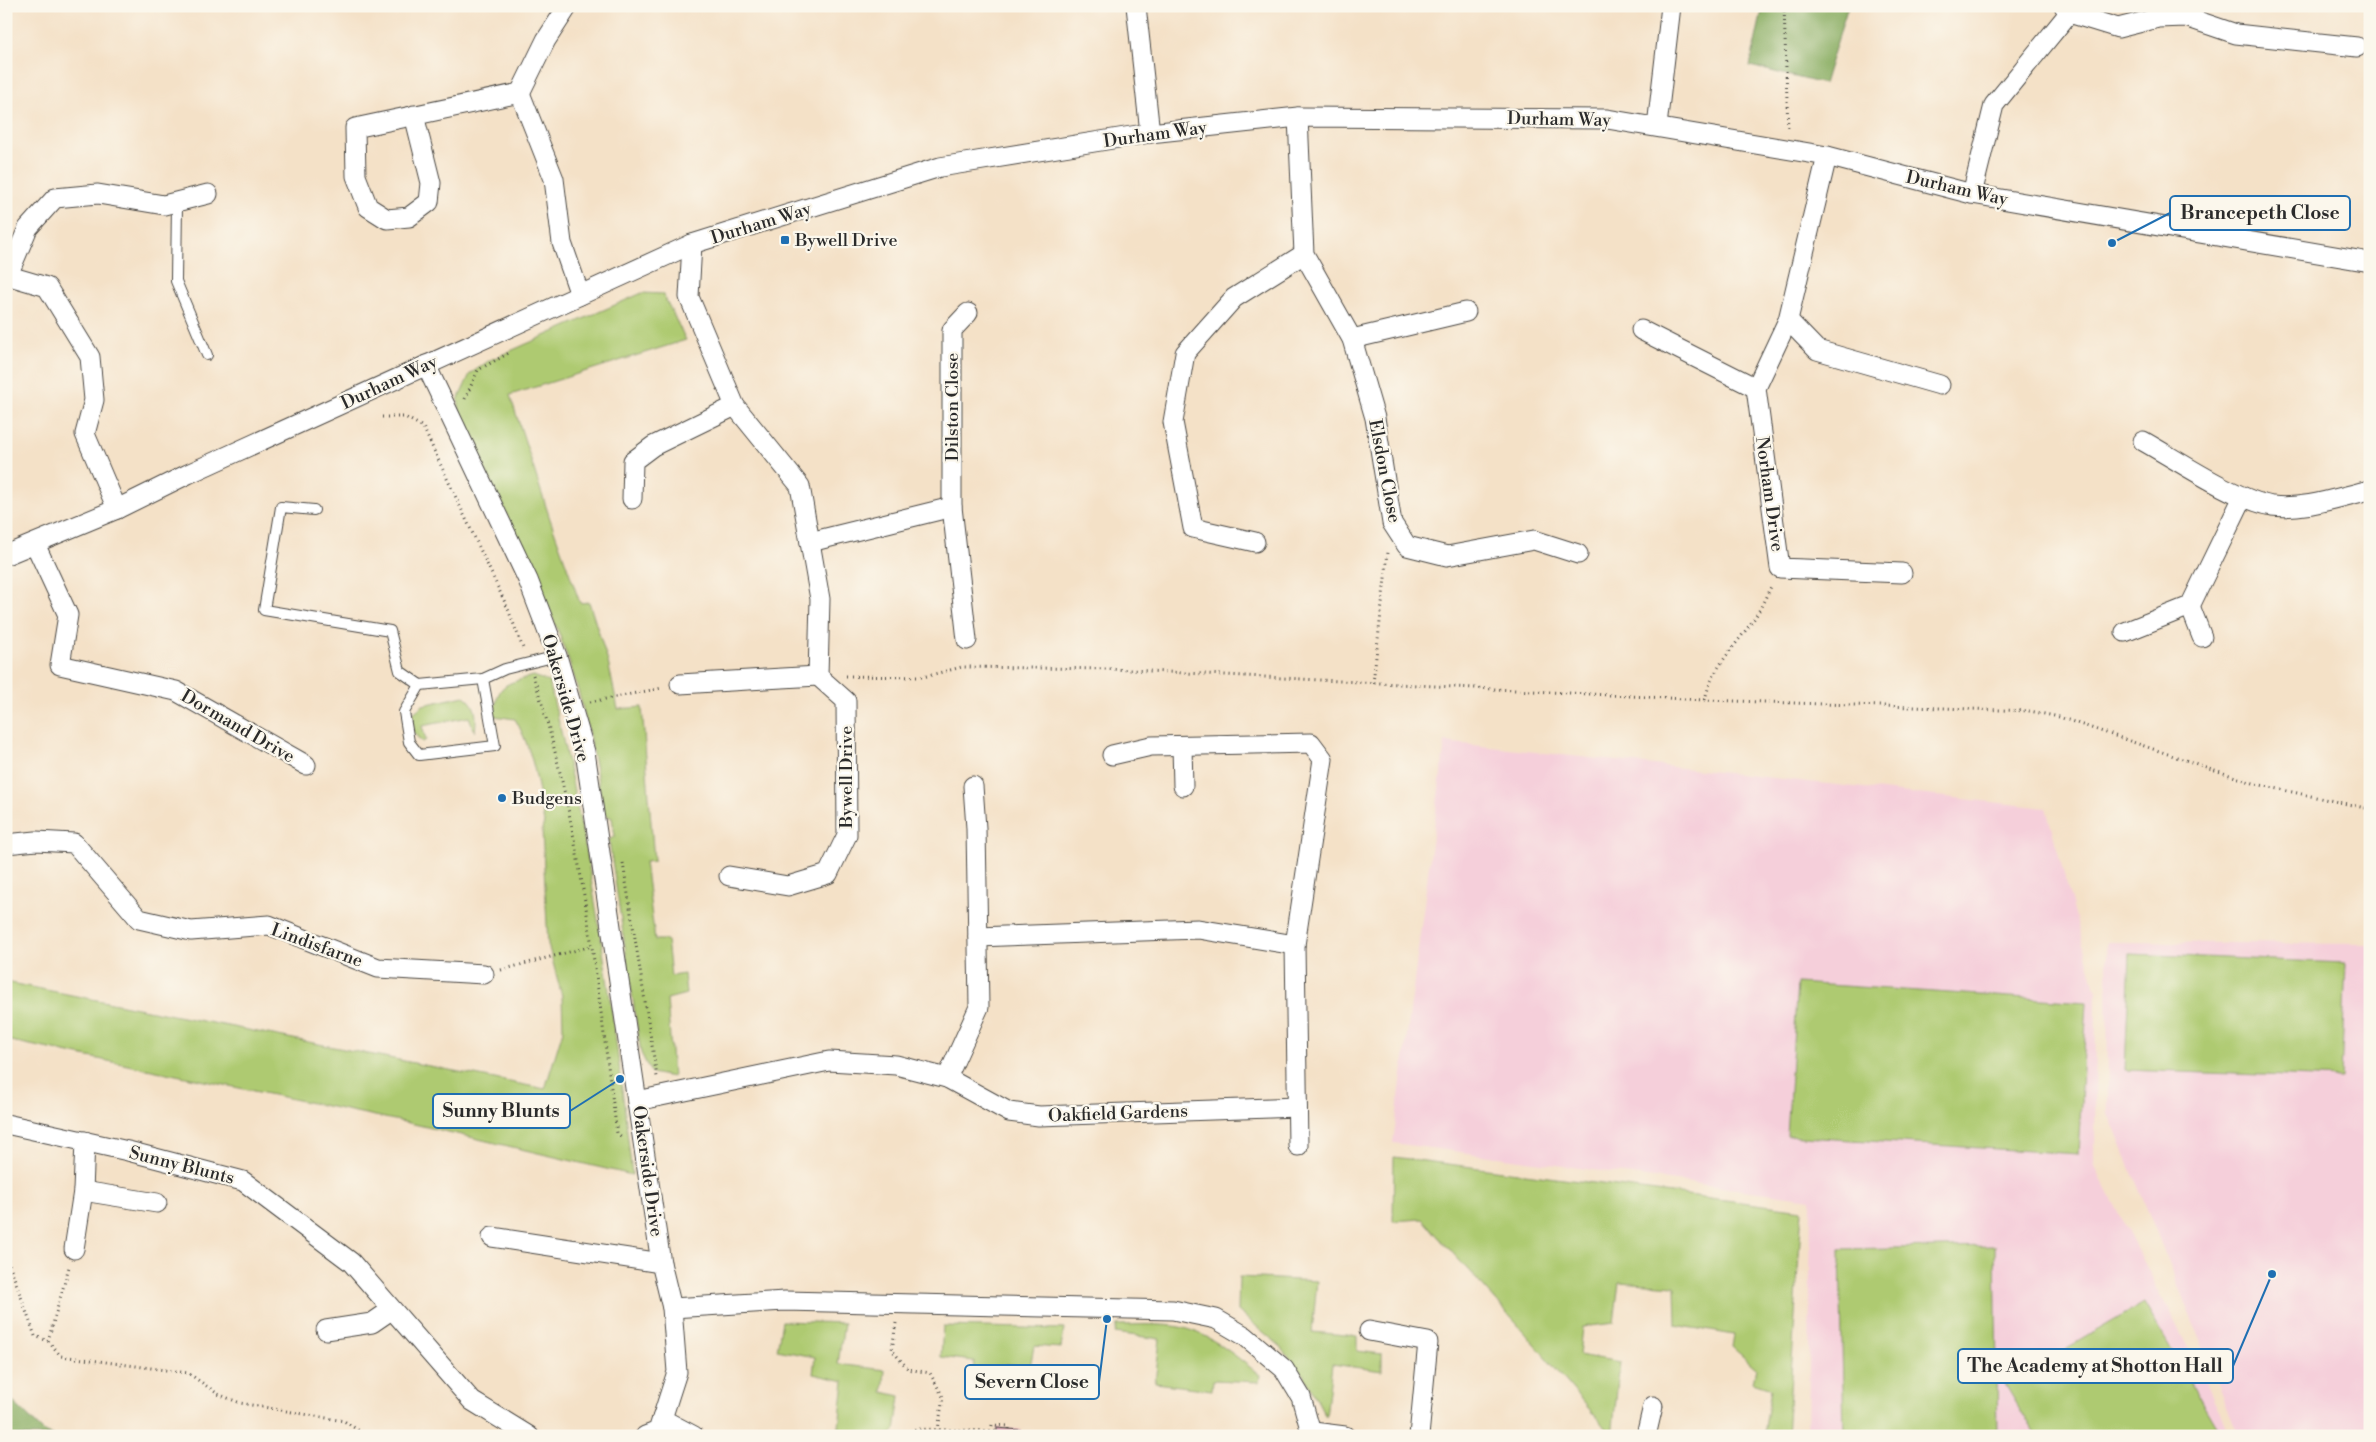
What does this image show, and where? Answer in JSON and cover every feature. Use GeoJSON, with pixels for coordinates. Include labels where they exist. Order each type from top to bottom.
{"type":"FeatureCollection","features":[{"type":"Feature","properties":{"kind":"street"},"geometry":{"type":"LineString","coordinates":[[568,6],[546,40],[520,93],[554,179],[562,243],[580,295]]}},
{"type":"Feature","properties":{"kind":"street"},"geometry":{"type":"LineString","coordinates":[[1136,6],[1150,133]]}},
{"type":"Feature","properties":{"kind":"street"},"geometry":{"type":"LineString","coordinates":[[1657,126],[1671,6]]}},
{"type":"Feature","properties":{"kind":"street"},"geometry":{"type":"LineString","coordinates":[[1972,194],[1994,105],[2066,10],[2118,28],[2158,18],[2186,17],[2236,34],[2357,48]]}},
{"type":"Feature","properties":{"kind":"street"},"geometry":{"type":"LineString","coordinates":[[414,114],[431,183],[429,202],[409,217],[387,220],[368,207],[356,176],[355,128],[414,114],[520,93]]}},
{"type":"Feature","properties":{"kind":"street","name":"Durham Way"},"geometry":{"type":"LineString","coordinates":[[6,555],[117,509],[188,474],[692,244],[940,167],[1150,133],[1298,117],[1607,119],[1827,156],[1972,194],[2370,262]]}},
{"type":"Feature","properties":{"kind":"street","name":"Elsdon Close"},"geometry":{"type":"LineString","coordinates":[[1298,117],[1304,254],[1352,339],[1376,418],[1392,523],[1400,536],[1407,546],[1446,556],[1534,540],[1578,554]]}},
{"type":"Feature","properties":{"kind":"street"},"geometry":{"type":"LineString","coordinates":[[1641,330],[1756,388],[1788,320],[1827,156]]}},
{"type":"Feature","properties":{"kind":"street"},"geometry":{"type":"LineString","coordinates":[[117,509],[86,434],[94,400],[90,357],[47,287],[7,275],[28,228],[55,198],[98,194],[164,205],[208,194]]}},
{"type":"Feature","properties":{"kind":"street"},"geometry":{"type":"LineString","coordinates":[[680,684],[818,676],[820,599],[800,486],[735,406],[689,297],[692,244]]}},
{"type":"Feature","properties":{"kind":"street"},"geometry":{"type":"LineString","coordinates":[[1255,542],[1193,528],[1173,422],[1185,354],[1234,298],[1304,254]]}},
{"type":"Feature","properties":{"kind":"street"},"geometry":{"type":"LineString","coordinates":[[1352,339],[1466,312]]}},
{"type":"Feature","properties":{"kind":"street","name":"Dilston Close"},"geometry":{"type":"LineString","coordinates":[[967,640],[952,507],[952,330],[968,313]]}},
{"type":"Feature","properties":{"kind":"street"},"geometry":{"type":"LineString","coordinates":[[1788,320],[1817,350],[1940,385]]}},
{"type":"Feature","properties":{"kind":"street","name":"Oakerside Drive"},"geometry":{"type":"LineString","coordinates":[[426,365],[528,580],[557,656],[585,752],[661,1263],[672,1308]]}},
{"type":"Feature","properties":{"kind":"street","name":"Norham Drive"},"geometry":{"type":"LineString","coordinates":[[1756,388],[1780,568],[1902,573]]}},
{"type":"Feature","properties":{"kind":"street"},"geometry":{"type":"LineString","coordinates":[[632,499],[633,461],[654,446],[735,406]]}},
{"type":"Feature","properties":{"kind":"street"},"geometry":{"type":"LineString","coordinates":[[2143,441],[2243,497],[2273,506],[2309,505],[2370,490]]}},
{"type":"Feature","properties":{"kind":"street"},"geometry":{"type":"LineString","coordinates":[[2125,632],[2190,606],[2243,497]]}},
{"type":"Feature","properties":{"kind":"street"},"geometry":{"type":"LineString","coordinates":[[810,542],[952,507]]}},
{"type":"Feature","properties":{"kind":"street","name":"Dormand Drive"},"geometry":{"type":"LineString","coordinates":[[35,544],[68,615],[60,665],[176,691],[306,765]]}},
{"type":"Feature","properties":{"kind":"street"},"geometry":{"type":"LineString","coordinates":[[2190,606],[2202,637]]}},
{"type":"Feature","properties":{"kind":"street","name":"Bywell Drive"},"geometry":{"type":"LineString","coordinates":[[729,876],[788,886],[828,874],[847,835],[846,701],[818,676]]}},
{"type":"Feature","properties":{"kind":"street"},"geometry":{"type":"LineString","coordinates":[[1112,755],[1151,746],[1311,743],[1323,759],[1295,945],[1298,1146]]}},
{"type":"Feature","properties":{"kind":"street"},"geometry":{"type":"LineString","coordinates":[[1182,746],[1183,786]]}},
{"type":"Feature","properties":{"kind":"street"},"geometry":{"type":"LineString","coordinates":[[948,1078],[979,1007],[973,786]]}},
{"type":"Feature","properties":{"kind":"street","name":"Lindisfarne"},"geometry":{"type":"LineString","coordinates":[[6,844],[36,841],[74,843],[139,918],[191,931],[269,925],[378,968],[484,974]]}},
{"type":"Feature","properties":{"kind":"street"},"geometry":{"type":"LineString","coordinates":[[978,937],[1198,929],[1295,945]]}},
{"type":"Feature","properties":{"kind":"street","name":"Oakfield Gardens"},"geometry":{"type":"LineString","coordinates":[[637,1101],[829,1060],[896,1065],[948,1078],[1008,1112],[1039,1116],[1298,1107]]}},
{"type":"Feature","properties":{"kind":"street","name":"Sunny Blunts"},"geometry":{"type":"LineString","coordinates":[[6,1124],[84,1141],[243,1181],[351,1262],[472,1401],[529,1436]]}},
{"type":"Feature","properties":{"kind":"street"},"geometry":{"type":"LineString","coordinates":[[74,1249],[83,1191],[84,1141]]}},
{"type":"Feature","properties":{"kind":"street"},"geometry":{"type":"LineString","coordinates":[[83,1191],[157,1203]]}},
{"type":"Feature","properties":{"kind":"street"},"geometry":{"type":"LineString","coordinates":[[492,1237],[661,1263]]}},
{"type":"Feature","properties":{"kind":"street"},"geometry":{"type":"LineString","coordinates":[[645,1436],[658,1431],[677,1372],[672,1308],[785,1301],[1173,1310],[1216,1319],[1245,1336],[1284,1369],[1301,1397],[1312,1434],[1345,1436]]}},
{"type":"Feature","properties":{"kind":"street"},"geometry":{"type":"LineString","coordinates":[[326,1330],[372,1323],[391,1310]]}},
{"type":"Feature","properties":{"kind":"street"},"geometry":{"type":"LineString","coordinates":[[1369,1331],[1428,1342],[1419,1436]]}},
{"type":"Feature","properties":{"kind":"street"},"geometry":{"type":"LineString","coordinates":[[1646,1436],[1653,1406]]}},
{"type":"Feature","properties":{"kind":"street"},"geometry":{"type":"LineString","coordinates":[[662,1419],[694,1436]]}},
{"type":"Feature","properties":{"kind":"lane"},"geometry":{"type":"LineString","coordinates":[[177,202],[176,281],[207,355]]}},
{"type":"Feature","properties":{"kind":"lane"},"geometry":{"type":"LineString","coordinates":[[314,510],[281,507],[264,610],[390,631],[400,671],[420,685],[483,679],[505,669],[557,656]]}},
{"type":"Feature","properties":{"kind":"lane"},"geometry":{"type":"LineString","coordinates":[[420,685],[404,712],[409,742],[419,755],[495,746],[483,679]]}},
{"type":"Feature","properties":{"kind":"path"},"geometry":{"type":"LineString","coordinates":[[1784,6],[1788,150]]}},
{"type":"Feature","properties":{"kind":"path"},"geometry":{"type":"LineString","coordinates":[[382,417],[405,417],[423,427],[508,609],[525,653]]}},
{"type":"Feature","properties":{"kind":"path"},"geometry":{"type":"LineString","coordinates":[[1373,683],[1388,550],[1400,536]]}},
{"type":"Feature","properties":{"kind":"path"},"geometry":{"type":"LineString","coordinates":[[1705,700],[1708,684],[1716,669],[1753,621],[1780,568]]}},
{"type":"Feature","properties":{"kind":"path"},"geometry":{"type":"LineString","coordinates":[[818,676],[923,677],[962,667],[1110,669],[1705,700],[2030,711],[2058,717],[2256,784],[2370,809]]}},
{"type":"Feature","properties":{"kind":"path"},"geometry":{"type":"LineString","coordinates":[[532,670],[560,766],[591,946],[617,1133],[645,1155]]}},
{"type":"Feature","properties":{"kind":"path"},"geometry":{"type":"LineString","coordinates":[[571,705],[680,684]]}},
{"type":"Feature","properties":{"kind":"path"},"geometry":{"type":"LineString","coordinates":[[484,974],[614,940]]}},
{"type":"Feature","properties":{"kind":"path"},"geometry":{"type":"LineString","coordinates":[[48,1341],[74,1249]]}},
{"type":"Feature","properties":{"kind":"path"},"geometry":{"type":"LineString","coordinates":[[6,1255],[35,1336],[48,1341],[61,1356],[188,1373],[218,1394],[240,1403],[344,1421],[368,1436]]}},
{"type":"Feature","properties":{"kind":"path"},"geometry":{"type":"LineString","coordinates":[[898,1304],[892,1350],[908,1369],[930,1373],[943,1397],[938,1430],[934,1436]]}},
{"type":"Feature","properties":{"kind":"path"},"geometry":{"type":"LineString","coordinates":[[991,1431],[992,1426],[1009,1426],[1008,1429]]}},
{"type":"Feature","properties":{"kind":"path"},"geometry":{"type":"LineString","coordinates":[[901,1436],[916,1429],[997,1431]]}},
{"type":"Feature","properties":{"kind":"path"},"geometry":{"type":"LineString","coordinates":[[1021,1433],[1060,1436]]}},
{"type":"Feature","properties":{"kind":"shaded area"},"geometry":{"type":"Polygon","coordinates":[[[1445,742],[2046,808],[2096,992],[2095,1166],[2206,1383],[2230,1436],[1808,1436],[1811,1199],[1393,1143],[1445,742]]]}},
{"type":"Feature","properties":{"kind":"shaded area"},"geometry":{"type":"Polygon","coordinates":[[[2107,942],[2370,944],[2370,1436],[2239,1436],[2108,1113],[2107,942]]]}},
{"type":"Feature","properties":{"kind":"green space"},"geometry":{"type":"Polygon","coordinates":[[[1763,6],[1848,6],[1824,84],[1750,66],[1763,6]]]}},
{"type":"Feature","properties":{"kind":"green space"},"geometry":{"type":"Polygon","coordinates":[[[642,293],[663,294],[686,340],[510,395],[550,519],[580,603],[589,602],[608,662],[618,709],[642,707],[654,861],[645,862],[655,940],[667,940],[671,976],[684,974],[686,994],[667,999],[673,1077],[651,1073],[641,1053],[609,840],[615,836],[612,818],[604,814],[577,685],[547,603],[461,418],[458,400],[470,374],[490,360],[642,293]]]}},
{"type":"Feature","properties":{"kind":"green space"},"geometry":{"type":"Polygon","coordinates":[[[533,676],[549,682],[577,804],[609,989],[632,1175],[414,1124],[6,1040],[6,982],[545,1089],[563,1030],[562,996],[548,944],[542,829],[544,823],[531,757],[521,731],[515,719],[494,716],[500,691],[515,681],[533,676]]]}},
{"type":"Feature","properties":{"kind":"green space"},"geometry":{"type":"Polygon","coordinates":[[[464,696],[474,707],[475,732],[469,717],[422,726],[426,740],[422,742],[412,731],[412,714],[423,705],[464,696]]]}},
{"type":"Feature","properties":{"kind":"green space"},"geometry":{"type":"Polygon","coordinates":[[[2130,954],[2346,963],[2341,1078],[2125,1070],[2130,954]]]}},
{"type":"Feature","properties":{"kind":"green space"},"geometry":{"type":"Polygon","coordinates":[[[1797,983],[2087,1002],[2078,1154],[1787,1136],[1797,983]]]}},
{"type":"Feature","properties":{"kind":"green space"},"geometry":{"type":"Polygon","coordinates":[[[1394,1157],[1802,1210],[1787,1436],[1728,1436],[1764,1435],[1771,1388],[1753,1382],[1756,1368],[1732,1347],[1734,1335],[1676,1325],[1675,1286],[1619,1282],[1614,1323],[1582,1327],[1579,1355],[1620,1362],[1612,1436],[1526,1334],[1422,1219],[1393,1221],[1394,1157]]]}},
{"type":"Feature","properties":{"kind":"green space"},"geometry":{"type":"Polygon","coordinates":[[[1995,1246],[1998,1436],[1844,1436],[1840,1249],[1995,1246]]]}},
{"type":"Feature","properties":{"kind":"green space"},"geometry":{"type":"Polygon","coordinates":[[[1239,1277],[1317,1281],[1312,1332],[1357,1336],[1357,1351],[1382,1354],[1382,1371],[1332,1364],[1326,1417],[1305,1377],[1279,1345],[1238,1311],[1239,1277]]]}},
{"type":"Feature","properties":{"kind":"green space"},"geometry":{"type":"Polygon","coordinates":[[[2144,1303],[2222,1436],[2036,1436],[2005,1384],[2144,1303]]]}},
{"type":"Feature","properties":{"kind":"green space"},"geometry":{"type":"Polygon","coordinates":[[[782,1321],[844,1323],[838,1364],[885,1370],[883,1392],[900,1396],[895,1431],[887,1436],[838,1436],[844,1381],[813,1374],[815,1357],[777,1350],[782,1321]]]}},
{"type":"Feature","properties":{"kind":"green space"},"geometry":{"type":"Polygon","coordinates":[[[1117,1325],[1168,1325],[1194,1331],[1215,1341],[1243,1361],[1260,1375],[1259,1382],[1213,1380],[1212,1390],[1155,1383],[1160,1339],[1115,1333],[1117,1325]]]}},
{"type":"Feature","properties":{"kind":"green space"},"geometry":{"type":"Polygon","coordinates":[[[943,1326],[1064,1329],[1061,1348],[1034,1346],[1030,1367],[1006,1364],[1002,1384],[972,1380],[974,1361],[941,1357],[943,1326]]]}},
{"type":"Feature","properties":{"kind":"green space"},"geometry":{"type":"Polygon","coordinates":[[[6,1395],[44,1432],[55,1436],[6,1436],[6,1395]]]}},
{"type":"Feature","properties":{"kind":"building"},"geometry":{"type":"Polygon","coordinates":[[[997,1428],[1021,1430],[1021,1436],[997,1436],[997,1428]]]}},
{"type":"Feature","properties":{"kind":"place","name":"Bywell Drive"},"geometry":{"type":"Point","coordinates":[785,240]}},
{"type":"Feature","properties":{"kind":"place","name":"Brancepeth Close"},"geometry":{"type":"Point","coordinates":[2112,243]}},
{"type":"Feature","properties":{"kind":"place","name":"Budgens"},"geometry":{"type":"Point","coordinates":[502,798]}},
{"type":"Feature","properties":{"kind":"place","name":"Sunny Blunts"},"geometry":{"type":"Point","coordinates":[620,1079]}},
{"type":"Feature","properties":{"kind":"place","name":"The Academy at Shotton Hall"},"geometry":{"type":"Point","coordinates":[2272,1274]}},
{"type":"Feature","properties":{"kind":"place","name":"Severn Close"},"geometry":{"type":"Point","coordinates":[1107,1319]}}]}
